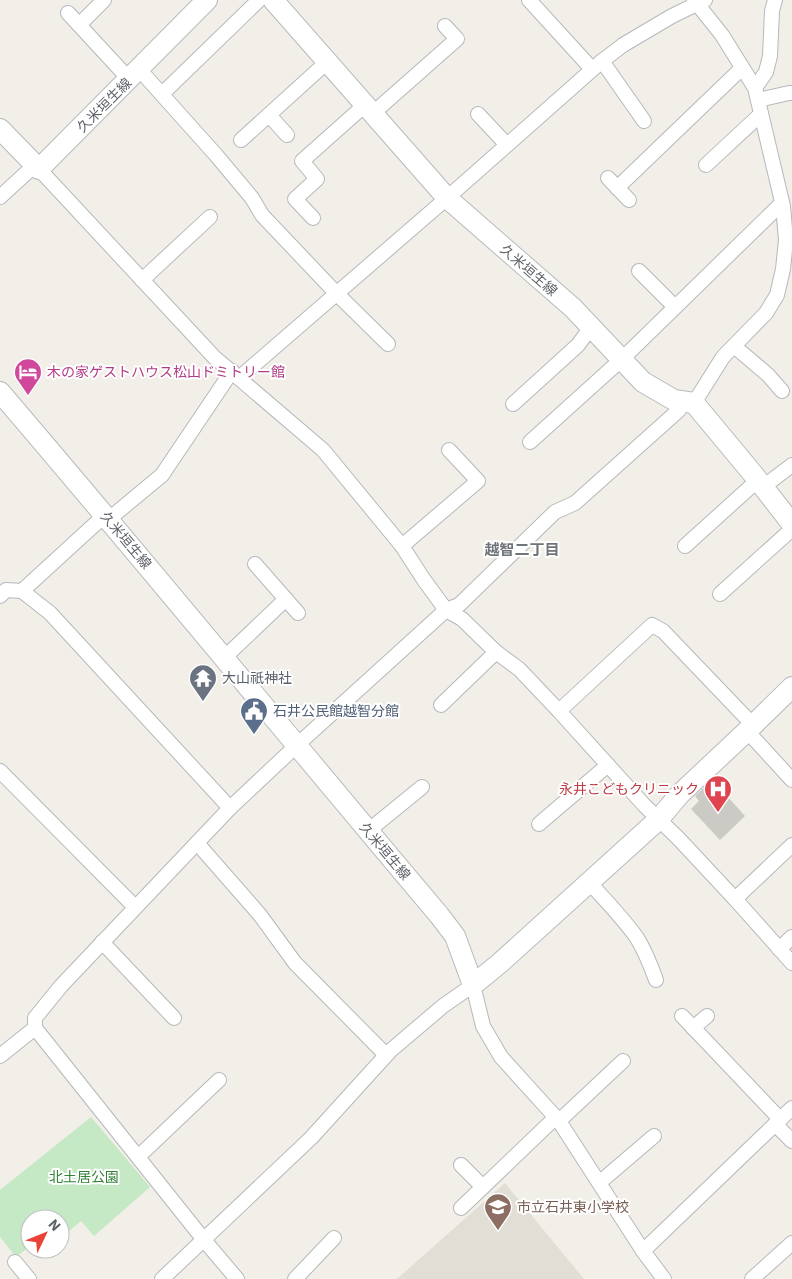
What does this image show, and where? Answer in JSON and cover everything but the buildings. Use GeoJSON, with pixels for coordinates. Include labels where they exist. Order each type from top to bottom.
{"type":"FeatureCollection","features":[{"type":"Feature","properties":{"kind":"main road","name":"久米垣生線"},"geometry":{"type":"LineString","coordinates":[[37,167],[134,74],[207,0]]}},
{"type":"Feature","properties":{"kind":"main road","name":"久米垣生線"},"geometry":{"type":"LineString","coordinates":[[273,0],[447,198],[573,308],[642,382],[674,400],[686,402],[760,484],[791,522]]}},
{"type":"Feature","properties":{"kind":"main road"},"geometry":{"type":"LineString","coordinates":[[0,130],[37,167]]}},
{"type":"Feature","properties":{"kind":"main road","name":"久米垣生線"},"geometry":{"type":"LineString","coordinates":[[0,392],[107,517],[455,936],[473,985]]}},
{"type":"Feature","properties":{"kind":"main road"},"geometry":{"type":"LineString","coordinates":[[473,985],[500,963],[658,820],[680,794],[792,688]]}},
{"type":"Feature","properties":{"kind":"street"},"geometry":{"type":"LineString","coordinates":[[79,25],[104,0]]}},
{"type":"Feature","properties":{"kind":"street"},"geometry":{"type":"LineString","coordinates":[[162,94],[259,0]]}},
{"type":"Feature","properties":{"kind":"street"},"geometry":{"type":"LineString","coordinates":[[529,0],[597,65],[644,121]]}},
{"type":"Feature","properties":{"kind":"street"},"geometry":{"type":"LineString","coordinates":[[706,165],[758,100],[770,56],[772,11],[775,0]]}},
{"type":"Feature","properties":{"kind":"street"},"geometry":{"type":"LineString","coordinates":[[22,591],[107,517],[162,475],[235,374],[336,294],[597,65],[623,45],[699,1],[742,68],[758,100],[782,202],[786,240],[783,270],[786,282],[766,313],[723,357],[686,402],[671,417],[575,503],[555,512],[459,605],[446,610],[230,808],[102,942],[35,1018],[35,1028],[237,1279]]}},
{"type":"Feature","properties":{"kind":"street"},"geometry":{"type":"LineString","coordinates":[[68,13],[134,74],[162,94],[246,191],[262,215],[336,294],[388,344]]}},
{"type":"Feature","properties":{"kind":"street"},"geometry":{"type":"LineString","coordinates":[[313,218],[295,199],[317,179],[302,161],[457,39],[445,26]]}},
{"type":"Feature","properties":{"kind":"street"},"geometry":{"type":"LineString","coordinates":[[241,140],[327,62]]}},
{"type":"Feature","properties":{"kind":"street"},"geometry":{"type":"LineString","coordinates":[[629,200],[612,183],[742,68]]}},
{"type":"Feature","properties":{"kind":"street"},"geometry":{"type":"LineString","coordinates":[[758,100],[792,93]]}},
{"type":"Feature","properties":{"kind":"street"},"geometry":{"type":"LineString","coordinates":[[269,114],[287,135]]}},
{"type":"Feature","properties":{"kind":"street"},"geometry":{"type":"LineString","coordinates":[[478,114],[507,145]]}},
{"type":"Feature","properties":{"kind":"street"},"geometry":{"type":"LineString","coordinates":[[0,197],[37,167],[214,357],[322,450],[402,546],[446,610],[462,619],[496,652],[518,669],[559,710],[658,820],[678,838],[792,963]]}},
{"type":"Feature","properties":{"kind":"street"},"geometry":{"type":"LineString","coordinates":[[530,442],[622,359],[782,202]]}},
{"type":"Feature","properties":{"kind":"street"},"geometry":{"type":"LineString","coordinates":[[142,280],[210,217]]}},
{"type":"Feature","properties":{"kind":"street"},"geometry":{"type":"LineString","coordinates":[[639,271],[675,308]]}},
{"type":"Feature","properties":{"kind":"street"},"geometry":{"type":"LineString","coordinates":[[513,404],[578,345],[591,327]]}},
{"type":"Feature","properties":{"kind":"street"},"geometry":{"type":"LineString","coordinates":[[734,346],[768,375],[782,391]]}},
{"type":"Feature","properties":{"kind":"street"},"geometry":{"type":"LineString","coordinates":[[402,546],[478,481],[449,450]]}},
{"type":"Feature","properties":{"kind":"street"},"geometry":{"type":"LineString","coordinates":[[685,546],[760,484],[792,465]]}},
{"type":"Feature","properties":{"kind":"street"},"geometry":{"type":"LineString","coordinates":[[720,594],[791,522]]}},
{"type":"Feature","properties":{"kind":"street"},"geometry":{"type":"LineString","coordinates":[[255,564],[298,612]]}},
{"type":"Feature","properties":{"kind":"street"},"geometry":{"type":"LineString","coordinates":[[2,590],[22,591],[50,613],[230,808]]}},
{"type":"Feature","properties":{"kind":"street"},"geometry":{"type":"LineString","coordinates":[[224,658],[286,599]]}},
{"type":"Feature","properties":{"kind":"street"},"geometry":{"type":"LineString","coordinates":[[559,710],[652,625],[662,631],[750,728],[792,780]]}},
{"type":"Feature","properties":{"kind":"street"},"geometry":{"type":"LineString","coordinates":[[442,705],[496,652]]}},
{"type":"Feature","properties":{"kind":"street"},"geometry":{"type":"LineString","coordinates":[[539,824],[608,765]]}},
{"type":"Feature","properties":{"kind":"street"},"geometry":{"type":"LineString","coordinates":[[0,771],[136,907]]}},
{"type":"Feature","properties":{"kind":"street"},"geometry":{"type":"LineString","coordinates":[[368,831],[422,787]]}},
{"type":"Feature","properties":{"kind":"street"},"geometry":{"type":"LineString","coordinates":[[197,843],[260,915],[295,963],[386,1055]]}},
{"type":"Feature","properties":{"kind":"street"},"geometry":{"type":"LineString","coordinates":[[735,899],[792,845]]}},
{"type":"Feature","properties":{"kind":"street"},"geometry":{"type":"LineString","coordinates":[[589,882],[625,922],[636,938],[646,955],[656,980]]}},
{"type":"Feature","properties":{"kind":"street"},"geometry":{"type":"LineString","coordinates":[[779,949],[792,937]]}},
{"type":"Feature","properties":{"kind":"street"},"geometry":{"type":"LineString","coordinates":[[102,942],[174,1018]]}},
{"type":"Feature","properties":{"kind":"street"},"geometry":{"type":"LineString","coordinates":[[162,1279],[311,1138],[386,1055],[444,1006],[473,985],[483,1026],[501,1057],[558,1119],[643,1251],[664,1279]]}},
{"type":"Feature","properties":{"kind":"street"},"geometry":{"type":"LineString","coordinates":[[682,1016],[792,1141]]}},
{"type":"Feature","properties":{"kind":"street"},"geometry":{"type":"LineString","coordinates":[[693,1028],[707,1016]]}},
{"type":"Feature","properties":{"kind":"street"},"geometry":{"type":"LineString","coordinates":[[0,1056],[35,1028]]}},
{"type":"Feature","properties":{"kind":"street"},"geometry":{"type":"LineString","coordinates":[[461,1208],[623,1061]]}},
{"type":"Feature","properties":{"kind":"street"},"geometry":{"type":"LineString","coordinates":[[138,1157],[219,1080]]}},
{"type":"Feature","properties":{"kind":"street"},"geometry":{"type":"LineString","coordinates":[[643,1251],[792,1108]]}},
{"type":"Feature","properties":{"kind":"street"},"geometry":{"type":"LineString","coordinates":[[599,1183],[654,1136]]}},
{"type":"Feature","properties":{"kind":"street"},"geometry":{"type":"LineString","coordinates":[[461,1165],[483,1187]]}},
{"type":"Feature","properties":{"kind":"street"},"geometry":{"type":"LineString","coordinates":[[295,1279],[334,1238]]}},
{"type":"Feature","properties":{"kind":"street"},"geometry":{"type":"LineString","coordinates":[[752,1279],[792,1243]]}},
{"type":"Feature","properties":{"kind":"street"},"geometry":{"type":"LineString","coordinates":[[15,1262],[29,1279]]}},
{"type":"Feature","properties":{"kind":"shaded area","name":"市立石井東小学校"},"geometry":{"type":"Polygon","coordinates":[[[505,1183],[584,1279],[397,1279],[505,1183]]]}},
{"type":"Feature","properties":{"kind":"green space","name":"北土居公園"},"geometry":{"type":"Polygon","coordinates":[[[91,1117],[150,1187],[94,1236],[81,1221],[70,1230],[70,1209],[20,1209],[20,1254],[16,1257],[0,1237],[0,1190],[91,1117]]]}},
{"type":"Feature","properties":{"kind":"place","name":"木の家ゲストハウス松山ドミトリー館"},"geometry":{"type":"Point","coordinates":[28,396]}},
{"type":"Feature","properties":{"kind":"place","name":"大山祇神社"},"geometry":{"type":"Point","coordinates":[203,702]}},
{"type":"Feature","properties":{"kind":"place","name":"石井公民館越智分館"},"geometry":{"type":"Point","coordinates":[254,735]}},
{"type":"Feature","properties":{"kind":"place","name":"永井こどもクリニック"},"geometry":{"type":"Point","coordinates":[718,813]}},
{"type":"Feature","properties":{"kind":"place","name":"市立石井東小学校"},"geometry":{"type":"Point","coordinates":[498,1231]}},
{"type":"Feature","properties":{"kind":"district","name":"越智二丁目"},"geometry":{"type":"Point","coordinates":[522,550]}}]}
